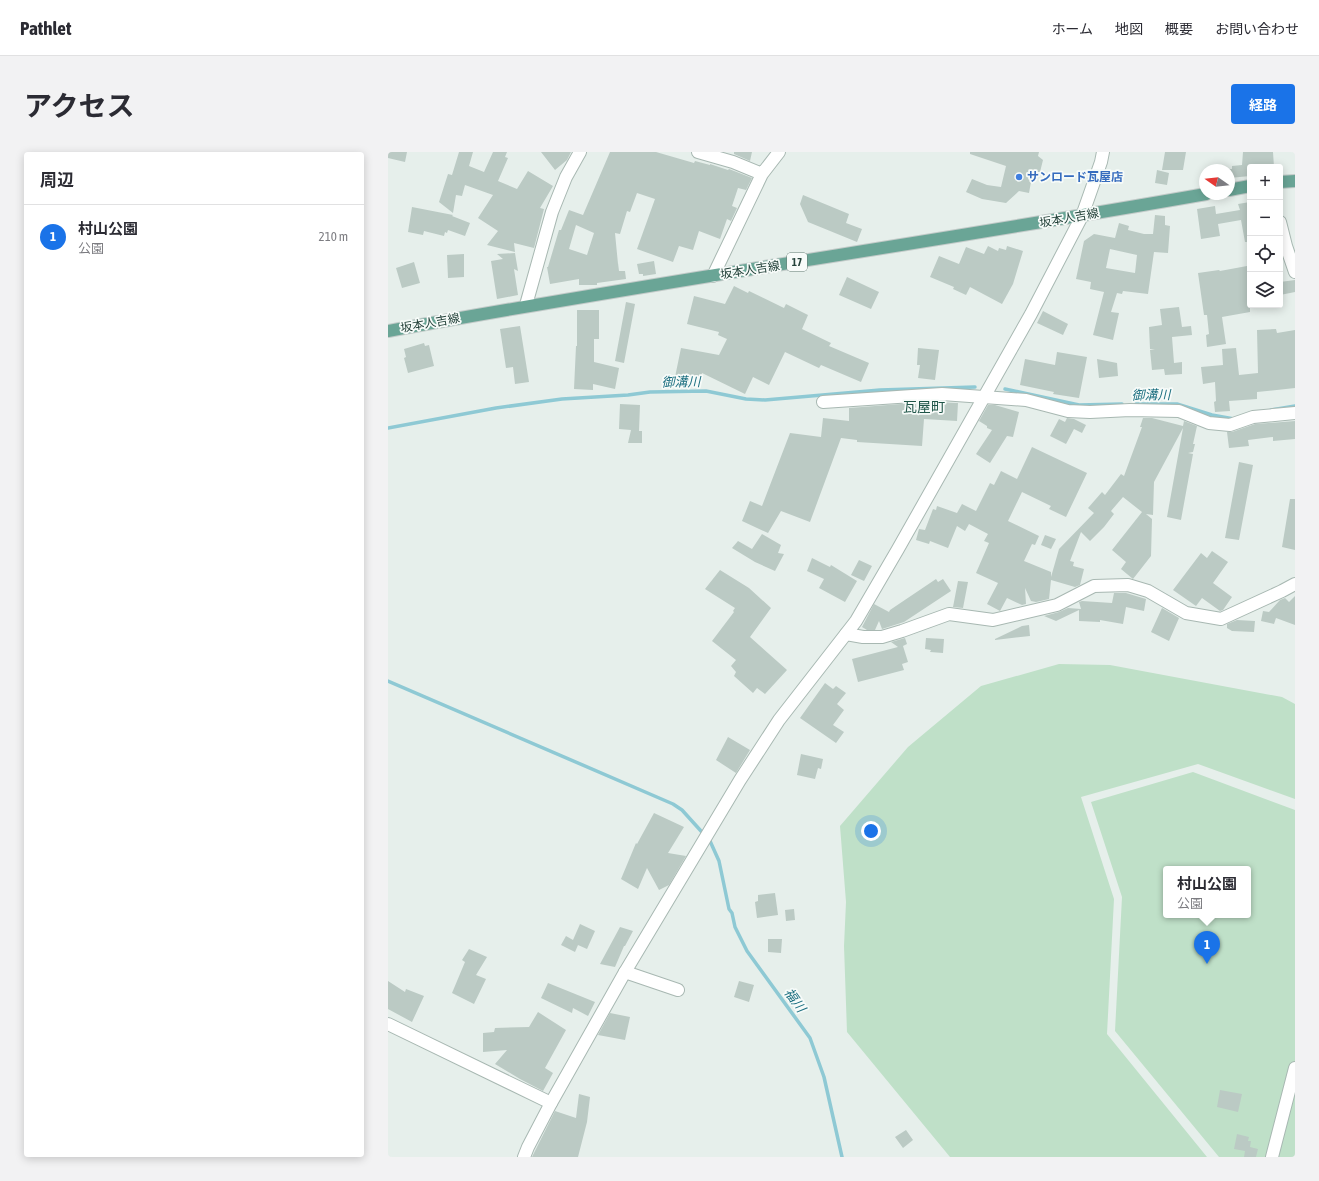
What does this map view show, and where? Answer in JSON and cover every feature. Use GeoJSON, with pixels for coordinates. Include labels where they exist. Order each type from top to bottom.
{"type":"FeatureCollection","features":[{"type":"Feature","properties":{"kind":"main road"},"geometry":{"type":"LineString","coordinates":[[1283,182],[1295,181]]}},
{"type":"Feature","properties":{"kind":"main road"},"geometry":{"type":"LineString","coordinates":[[1235,189],[1247,187]]}},
{"type":"Feature","properties":{"kind":"main road","name":"坂本人吉線"},"geometry":{"type":"LineString","coordinates":[[388,330],[526,306],[1082,216],[1199,195]]}},
{"type":"Feature","properties":{"kind":"street"},"geometry":{"type":"LineString","coordinates":[[526,306],[552,212],[566,177],[580,152]]}},
{"type":"Feature","properties":{"kind":"street"},"geometry":{"type":"LineString","coordinates":[[698,152],[733,162],[762,174]]}},
{"type":"Feature","properties":{"kind":"street"},"geometry":{"type":"LineString","coordinates":[[713,276],[762,174],[779,152]]}},
{"type":"Feature","properties":{"kind":"street"},"geometry":{"type":"LineString","coordinates":[[524,1157],[551,1103],[626,972],[740,780],[775,726],[856,621],[1031,314],[1082,216],[1101,162],[1103,152]]}},
{"type":"Feature","properties":{"kind":"street"},"geometry":{"type":"LineString","coordinates":[[1283,234],[1295,272]]}},
{"type":"Feature","properties":{"kind":"street"},"geometry":{"type":"LineString","coordinates":[[823,402],[942,394],[1026,400],[1068,411],[1179,411],[1209,423],[1230,425],[1253,417],[1295,413]]}},
{"type":"Feature","properties":{"kind":"street"},"geometry":{"type":"LineString","coordinates":[[846,634],[863,637],[882,637],[949,614],[993,620],[1057,605],[1094,586],[1128,585],[1148,591],[1186,613],[1221,619],[1295,584]]}},
{"type":"Feature","properties":{"kind":"street"},"geometry":{"type":"LineString","coordinates":[[626,972],[678,990]]}},
{"type":"Feature","properties":{"kind":"street"},"geometry":{"type":"LineString","coordinates":[[388,1024],[551,1103]]}},
{"type":"Feature","properties":{"kind":"street"},"geometry":{"type":"LineString","coordinates":[[1272,1157],[1295,1068]]}},
{"type":"Feature","properties":{"kind":"green space"},"geometry":{"type":"Polygon","coordinates":[[[1059,664],[1110,665],[1282,697],[1295,704],[1295,799],[1198,764],[1081,797],[1114,899],[1107,1034],[1207,1157],[950,1157],[847,1032],[844,946],[846,902],[840,826],[908,747],[981,686],[1059,664]]]}},
{"type":"Feature","properties":{"kind":"green space"},"geometry":{"type":"Polygon","coordinates":[[[1193,772],[1295,810],[1295,1157],[1219,1157],[1115,1031],[1122,897],[1091,802],[1193,772]]]}},
{"type":"Feature","properties":{"kind":"building"},"geometry":{"type":"Polygon","coordinates":[[[388,152],[407,152],[405,162],[388,158],[388,152]]]}},
{"type":"Feature","properties":{"kind":"building"},"geometry":{"type":"Polygon","coordinates":[[[459,152],[473,152],[469,166],[484,172],[493,152],[507,152],[505,157],[508,158],[498,181],[517,189],[528,171],[553,186],[540,208],[544,209],[534,248],[514,243],[515,252],[487,245],[498,231],[478,218],[493,195],[465,185],[462,196],[456,195],[453,213],[439,202],[448,174],[452,175],[459,152]]]}},
{"type":"Feature","properties":{"kind":"building"},"geometry":{"type":"Polygon","coordinates":[[[541,152],[571,152],[567,160],[555,170],[541,152]]]}},
{"type":"Feature","properties":{"kind":"building"},"geometry":{"type":"Polygon","coordinates":[[[610,152],[656,152],[694,163],[695,161],[728,170],[729,169],[752,178],[746,190],[738,188],[732,206],[737,208],[731,221],[727,219],[720,239],[699,231],[693,250],[679,246],[673,262],[637,249],[655,199],[637,193],[630,212],[627,211],[620,234],[615,233],[619,271],[625,271],[626,279],[597,283],[597,285],[579,285],[579,279],[550,284],[547,267],[559,230],[561,230],[569,210],[583,215],[610,152]],[[576,225],[569,249],[587,255],[594,233],[576,225]]]}},
{"type":"Feature","properties":{"kind":"building"},"geometry":{"type":"Polygon","coordinates":[[[734,152],[752,152],[750,161],[734,154],[734,152]]]}},
{"type":"Feature","properties":{"kind":"building","name":"サンロード瓦屋店"},"geometry":{"type":"Polygon","coordinates":[[[970,152],[1039,152],[1038,156],[1043,160],[1040,172],[1035,175],[1034,183],[1031,182],[1029,193],[1019,191],[1006,203],[982,199],[966,192],[972,179],[987,185],[1001,187],[1006,166],[970,154],[970,152]]]}},
{"type":"Feature","properties":{"kind":"building"},"geometry":{"type":"Polygon","coordinates":[[[1165,152],[1186,152],[1183,170],[1162,170],[1165,152]]]}},
{"type":"Feature","properties":{"kind":"building"},"geometry":{"type":"Polygon","coordinates":[[[1243,152],[1273,152],[1274,164],[1247,164],[1247,176],[1235,177],[1235,166],[1242,165],[1243,152]]]}},
{"type":"Feature","properties":{"kind":"building"},"geometry":{"type":"Polygon","coordinates":[[[1157,170],[1169,173],[1167,185],[1155,183],[1157,170]]]}},
{"type":"Feature","properties":{"kind":"building"},"geometry":{"type":"Polygon","coordinates":[[[803,195],[849,214],[846,223],[862,229],[857,242],[808,222],[800,204],[803,195]]]}},
{"type":"Feature","properties":{"kind":"building"},"geometry":{"type":"Polygon","coordinates":[[[1247,202],[1247,242],[1245,242],[1241,220],[1218,224],[1220,236],[1201,239],[1197,209],[1215,206],[1216,214],[1240,210],[1238,204],[1247,202]]]}},
{"type":"Feature","properties":{"kind":"building"},"geometry":{"type":"Polygon","coordinates":[[[412,207],[453,215],[452,216],[470,223],[465,236],[448,230],[447,233],[445,232],[444,236],[424,231],[423,235],[408,232],[412,207]]]}},
{"type":"Feature","properties":{"kind":"building"},"geometry":{"type":"Polygon","coordinates":[[[1155,215],[1165,216],[1165,225],[1170,226],[1168,253],[1154,252],[1148,294],[1123,291],[1122,294],[1117,293],[1111,312],[1119,313],[1113,340],[1093,335],[1104,292],[1090,289],[1091,282],[1076,279],[1084,241],[1094,234],[1115,238],[1119,223],[1129,226],[1128,230],[1144,234],[1153,234],[1155,215]],[[1110,249],[1106,268],[1135,273],[1137,255],[1110,249]]]}},
{"type":"Feature","properties":{"kind":"building"},"geometry":{"type":"Polygon","coordinates":[[[988,246],[998,251],[999,248],[1006,250],[1007,246],[1023,251],[1013,284],[1002,304],[970,287],[966,295],[953,289],[954,287],[930,277],[939,256],[959,264],[966,247],[984,254],[988,246]]]}},
{"type":"Feature","properties":{"kind":"building"},"geometry":{"type":"Polygon","coordinates":[[[515,253],[518,271],[514,269],[518,295],[497,299],[491,261],[503,259],[497,254],[515,253]]]}},
{"type":"Feature","properties":{"kind":"building"},"geometry":{"type":"Polygon","coordinates":[[[464,254],[464,277],[448,278],[447,255],[464,254]]]}},
{"type":"Feature","properties":{"kind":"building"},"geometry":{"type":"Polygon","coordinates":[[[654,261],[656,274],[643,276],[643,274],[639,274],[637,264],[654,261]]]}},
{"type":"Feature","properties":{"kind":"building"},"geometry":{"type":"Polygon","coordinates":[[[414,262],[420,283],[402,288],[396,268],[414,262]]]}},
{"type":"Feature","properties":{"kind":"building"},"geometry":{"type":"Polygon","coordinates":[[[1247,266],[1247,308],[1250,308],[1250,312],[1222,317],[1226,344],[1207,347],[1206,335],[1209,334],[1207,315],[1204,315],[1198,273],[1247,266]]]}},
{"type":"Feature","properties":{"kind":"building"},"geometry":{"type":"Polygon","coordinates":[[[847,277],[879,292],[871,309],[839,295],[847,277]]]}},
{"type":"Feature","properties":{"kind":"building"},"geometry":{"type":"Polygon","coordinates":[[[1295,280],[1295,292],[1283,294],[1283,282],[1295,280]]]}},
{"type":"Feature","properties":{"kind":"building"},"geometry":{"type":"Polygon","coordinates":[[[734,286],[748,293],[749,291],[784,308],[786,304],[808,315],[802,329],[831,343],[829,346],[869,363],[861,382],[821,365],[819,368],[785,352],[769,385],[753,377],[745,394],[702,373],[699,387],[674,382],[681,348],[719,355],[727,339],[718,335],[719,332],[687,324],[694,296],[725,304],[734,286]]]}},
{"type":"Feature","properties":{"kind":"building"},"geometry":{"type":"Polygon","coordinates":[[[626,302],[635,304],[624,363],[615,361],[626,302]]]}},
{"type":"Feature","properties":{"kind":"building"},"geometry":{"type":"Polygon","coordinates":[[[1179,307],[1182,327],[1191,326],[1192,335],[1172,337],[1174,363],[1182,362],[1182,374],[1165,375],[1164,369],[1152,370],[1150,350],[1155,350],[1150,349],[1149,327],[1162,325],[1160,309],[1179,307]]]}},
{"type":"Feature","properties":{"kind":"building"},"geometry":{"type":"Polygon","coordinates":[[[577,310],[599,310],[599,339],[594,339],[594,362],[619,368],[615,389],[593,384],[593,390],[574,389],[577,346],[577,310]]]}},
{"type":"Feature","properties":{"kind":"building"},"geometry":{"type":"Polygon","coordinates":[[[1043,311],[1068,324],[1063,335],[1037,323],[1043,311]]]}},
{"type":"Feature","properties":{"kind":"building"},"geometry":{"type":"Polygon","coordinates":[[[520,326],[529,382],[515,384],[513,367],[506,368],[500,329],[520,326]]]}},
{"type":"Feature","properties":{"kind":"building"},"geometry":{"type":"Polygon","coordinates":[[[1276,329],[1277,333],[1295,330],[1295,388],[1257,392],[1257,399],[1229,401],[1230,411],[1215,412],[1215,382],[1203,384],[1201,367],[1223,365],[1222,349],[1236,348],[1239,375],[1258,373],[1257,330],[1276,329]]]}},
{"type":"Feature","properties":{"kind":"building"},"geometry":{"type":"Polygon","coordinates":[[[424,343],[425,346],[429,345],[434,366],[408,373],[404,358],[406,357],[404,349],[424,343]]]}},
{"type":"Feature","properties":{"kind":"building"},"geometry":{"type":"Polygon","coordinates":[[[918,348],[939,350],[935,380],[918,378],[920,365],[917,365],[918,348]]]}},
{"type":"Feature","properties":{"kind":"building"},"geometry":{"type":"Polygon","coordinates":[[[1057,352],[1087,357],[1079,398],[1053,394],[1054,392],[1020,385],[1025,359],[1055,365],[1057,352]]]}},
{"type":"Feature","properties":{"kind":"building"},"geometry":{"type":"Polygon","coordinates":[[[1097,359],[1117,363],[1118,376],[1099,378],[1097,359]]]}},
{"type":"Feature","properties":{"kind":"building"},"geometry":{"type":"Polygon","coordinates":[[[935,402],[958,403],[957,421],[924,419],[922,446],[857,442],[857,440],[841,438],[810,522],[781,511],[768,533],[742,521],[750,501],[762,506],[790,433],[821,437],[823,418],[849,421],[849,408],[914,403],[916,404],[916,411],[935,411],[935,402]]]}},
{"type":"Feature","properties":{"kind":"building"},"geometry":{"type":"Polygon","coordinates":[[[620,404],[640,405],[639,431],[642,431],[642,443],[628,443],[631,430],[619,429],[620,404]]]}},
{"type":"Feature","properties":{"kind":"building"},"geometry":{"type":"Polygon","coordinates":[[[988,405],[995,405],[1019,412],[1013,437],[1007,436],[990,463],[976,454],[992,430],[987,428],[987,426],[979,421],[988,405]]]}},
{"type":"Feature","properties":{"kind":"building"},"geometry":{"type":"Polygon","coordinates":[[[1067,418],[1074,419],[1086,425],[1082,433],[1074,429],[1066,444],[1050,436],[1059,419],[1065,422],[1067,418]]]}},
{"type":"Feature","properties":{"kind":"building"},"geometry":{"type":"Polygon","coordinates":[[[1143,418],[1152,418],[1183,426],[1184,421],[1197,426],[1193,444],[1195,444],[1193,452],[1188,453],[1193,454],[1181,520],[1167,517],[1183,428],[1154,482],[1153,515],[1146,514],[1152,519],[1151,556],[1133,579],[1121,569],[1126,562],[1112,550],[1142,512],[1123,497],[1111,511],[1114,514],[1090,541],[1081,532],[1070,561],[1074,562],[1073,566],[1084,569],[1080,585],[1075,587],[1051,580],[1049,599],[1036,602],[1031,601],[1025,588],[1026,604],[1022,605],[1007,598],[1000,611],[987,604],[998,583],[976,573],[989,543],[984,541],[988,534],[969,524],[965,531],[957,526],[948,548],[930,541],[929,544],[916,540],[919,529],[925,530],[933,509],[936,510],[937,506],[957,513],[962,504],[976,511],[990,483],[994,485],[1001,471],[1017,479],[1032,447],[1087,473],[1066,517],[1049,509],[1051,506],[1022,492],[1008,521],[1039,536],[1035,545],[1032,544],[1024,561],[1051,572],[1051,577],[1059,549],[1094,513],[1088,508],[1102,492],[1105,495],[1121,474],[1124,476],[1142,427],[1140,427],[1143,418]]]}},
{"type":"Feature","properties":{"kind":"building"},"geometry":{"type":"Polygon","coordinates":[[[1295,421],[1295,439],[1273,441],[1273,437],[1248,440],[1249,446],[1229,448],[1227,432],[1232,432],[1255,424],[1295,421]]]}},
{"type":"Feature","properties":{"kind":"building"},"geometry":{"type":"Polygon","coordinates":[[[1239,462],[1253,465],[1239,540],[1225,538],[1239,462]]]}},
{"type":"Feature","properties":{"kind":"building"},"geometry":{"type":"Polygon","coordinates":[[[1290,499],[1295,499],[1295,550],[1282,547],[1290,499]]]}},
{"type":"Feature","properties":{"kind":"building"},"geometry":{"type":"Polygon","coordinates":[[[762,534],[781,545],[778,553],[784,554],[775,571],[755,562],[732,548],[738,541],[752,549],[762,534]]]}},
{"type":"Feature","properties":{"kind":"building"},"geometry":{"type":"Polygon","coordinates":[[[1045,535],[1056,539],[1051,549],[1041,545],[1045,535]]]}},
{"type":"Feature","properties":{"kind":"building"},"geometry":{"type":"Polygon","coordinates":[[[1212,551],[1228,562],[1213,583],[1232,597],[1223,610],[1220,611],[1202,598],[1196,606],[1173,590],[1201,553],[1207,558],[1212,551]]]}},
{"type":"Feature","properties":{"kind":"building"},"geometry":{"type":"Polygon","coordinates":[[[812,558],[830,567],[831,565],[857,581],[845,602],[819,588],[824,579],[807,571],[812,558]]]}},
{"type":"Feature","properties":{"kind":"building"},"geometry":{"type":"Polygon","coordinates":[[[859,560],[872,566],[864,581],[851,575],[859,560]]]}},
{"type":"Feature","properties":{"kind":"building"},"geometry":{"type":"Polygon","coordinates":[[[720,570],[749,588],[771,608],[750,637],[787,670],[765,694],[757,688],[753,693],[734,676],[736,672],[731,666],[736,660],[712,641],[734,612],[733,611],[735,608],[705,589],[720,570]]]}},
{"type":"Feature","properties":{"kind":"building"},"geometry":{"type":"Polygon","coordinates":[[[936,579],[938,582],[943,579],[951,591],[904,622],[882,629],[879,621],[875,630],[867,630],[862,627],[874,604],[889,612],[936,579]]]}},
{"type":"Feature","properties":{"kind":"building"},"geometry":{"type":"Polygon","coordinates":[[[958,581],[968,582],[963,608],[953,607],[958,581]]]}},
{"type":"Feature","properties":{"kind":"building"},"geometry":{"type":"Polygon","coordinates":[[[1114,593],[1126,593],[1146,599],[1144,611],[1126,607],[1123,624],[1100,620],[1100,622],[1079,621],[1079,610],[1056,621],[1044,616],[1068,608],[1081,609],[1079,602],[1082,601],[1112,603],[1114,593]]]}},
{"type":"Feature","properties":{"kind":"building"},"geometry":{"type":"Polygon","coordinates":[[[1295,596],[1295,625],[1276,618],[1274,624],[1261,621],[1263,611],[1269,612],[1280,600],[1285,598],[1289,602],[1295,596]]]}},
{"type":"Feature","properties":{"kind":"building"},"geometry":{"type":"Polygon","coordinates":[[[1162,608],[1179,618],[1169,641],[1151,632],[1162,608]]]}},
{"type":"Feature","properties":{"kind":"building"},"geometry":{"type":"Polygon","coordinates":[[[1237,620],[1255,621],[1254,632],[1232,631],[1227,628],[1227,624],[1237,620]]]}},
{"type":"Feature","properties":{"kind":"building"},"geometry":{"type":"Polygon","coordinates":[[[1029,625],[1030,636],[995,640],[1022,626],[1029,625]]]}},
{"type":"Feature","properties":{"kind":"building"},"geometry":{"type":"Polygon","coordinates":[[[905,638],[907,644],[903,646],[908,662],[902,664],[904,670],[858,682],[852,659],[898,647],[891,642],[905,638]]]}},
{"type":"Feature","properties":{"kind":"building"},"geometry":{"type":"Polygon","coordinates":[[[926,638],[944,639],[943,653],[930,652],[931,650],[925,649],[926,638]]]}},
{"type":"Feature","properties":{"kind":"building"},"geometry":{"type":"Polygon","coordinates":[[[825,683],[833,689],[836,686],[846,693],[837,704],[844,710],[833,725],[844,732],[836,743],[800,718],[825,683]]]}},
{"type":"Feature","properties":{"kind":"building"},"geometry":{"type":"Polygon","coordinates":[[[728,737],[750,750],[736,773],[716,760],[728,737]]]}},
{"type":"Feature","properties":{"kind":"building"},"geometry":{"type":"Polygon","coordinates":[[[801,754],[823,759],[821,769],[818,768],[815,779],[797,775],[801,754]]]}},
{"type":"Feature","properties":{"kind":"building"},"geometry":{"type":"Polygon","coordinates":[[[654,813],[684,827],[668,853],[686,856],[669,885],[659,890],[647,868],[638,889],[621,879],[636,843],[637,844],[654,813]]]}},
{"type":"Feature","properties":{"kind":"building"},"geometry":{"type":"Polygon","coordinates":[[[775,893],[778,915],[757,918],[755,902],[758,901],[758,895],[775,893]]]}},
{"type":"Feature","properties":{"kind":"building"},"geometry":{"type":"Polygon","coordinates":[[[794,909],[795,920],[786,921],[785,910],[794,909]]]}},
{"type":"Feature","properties":{"kind":"building"},"geometry":{"type":"Polygon","coordinates":[[[580,924],[595,931],[587,949],[578,945],[575,952],[561,945],[566,936],[573,940],[580,924]]]}},
{"type":"Feature","properties":{"kind":"building"},"geometry":{"type":"Polygon","coordinates":[[[620,927],[633,931],[624,946],[615,967],[600,964],[620,927]]]}},
{"type":"Feature","properties":{"kind":"building"},"geometry":{"type":"Polygon","coordinates":[[[768,939],[782,939],[781,953],[768,952],[768,939]]]}},
{"type":"Feature","properties":{"kind":"building"},"geometry":{"type":"Polygon","coordinates":[[[469,949],[487,957],[476,975],[486,979],[474,1004],[452,993],[465,962],[462,960],[469,949]]]}},
{"type":"Feature","properties":{"kind":"building"},"geometry":{"type":"Polygon","coordinates":[[[388,981],[405,992],[406,989],[424,996],[412,1022],[388,1009],[388,981]]]}},
{"type":"Feature","properties":{"kind":"building"},"geometry":{"type":"Polygon","coordinates":[[[739,981],[754,985],[749,1002],[734,997],[739,981]]]}},
{"type":"Feature","properties":{"kind":"building"},"geometry":{"type":"Polygon","coordinates":[[[548,983],[595,1002],[588,1016],[573,1008],[572,1013],[541,998],[548,983]]]}},
{"type":"Feature","properties":{"kind":"building"},"geometry":{"type":"Polygon","coordinates":[[[538,1012],[566,1030],[545,1068],[553,1073],[543,1091],[495,1064],[507,1050],[483,1052],[483,1033],[494,1032],[495,1028],[529,1027],[538,1012]]]}},
{"type":"Feature","properties":{"kind":"building"},"geometry":{"type":"Polygon","coordinates":[[[610,1013],[630,1017],[625,1040],[598,1035],[610,1013]]]}},
{"type":"Feature","properties":{"kind":"building"},"geometry":{"type":"Polygon","coordinates":[[[1220,1090],[1242,1094],[1238,1112],[1217,1107],[1220,1090]]]}},
{"type":"Feature","properties":{"kind":"building"},"geometry":{"type":"Polygon","coordinates":[[[579,1094],[590,1097],[587,1122],[578,1157],[532,1157],[555,1111],[576,1118],[579,1094]]]}},
{"type":"Feature","properties":{"kind":"building"},"geometry":{"type":"Polygon","coordinates":[[[906,1130],[913,1140],[903,1148],[895,1137],[906,1130]]]}},
{"type":"Feature","properties":{"kind":"building"},"geometry":{"type":"Polygon","coordinates":[[[1237,1134],[1249,1137],[1248,1141],[1251,1141],[1250,1147],[1258,1149],[1256,1157],[1244,1157],[1245,1151],[1234,1149],[1237,1134]]]}},
{"type":"Feature","properties":{"kind":"waterway","name":"御溝川"},"geometry":{"type":"LineString","coordinates":[[388,428],[496,408],[562,399],[628,395],[650,392],[706,391],[746,399],[765,400],[880,390],[975,387]]}},
{"type":"Feature","properties":{"kind":"waterway","name":"御溝川"},"geometry":{"type":"LineString","coordinates":[[1005,389],[1079,405],[1122,404]]}},
{"type":"Feature","properties":{"kind":"waterway","name":"御溝川"},"geometry":{"type":"LineString","coordinates":[[1136,404],[1177,404],[1212,415],[1234,419]]}},
{"type":"Feature","properties":{"kind":"waterway","name":"御溝川"},"geometry":{"type":"LineString","coordinates":[[1271,410],[1295,406]]}},
{"type":"Feature","properties":{"kind":"waterway","name":"福川"},"geometry":{"type":"LineString","coordinates":[[388,681],[673,804],[682,810],[710,841],[719,861],[729,909],[732,913],[735,927],[747,951],[810,1038],[824,1077],[842,1157]]}},
{"type":"Feature","properties":{"kind":"place","name":"サンロード瓦屋店"},"geometry":{"type":"Point","coordinates":[1019,177]}},
{"type":"Feature","properties":{"kind":"place","name":"村山公園"},"geometry":{"type":"Point","coordinates":[1207,964]}},
{"type":"Feature","properties":{"kind":"district","name":"瓦屋町"},"geometry":{"type":"Point","coordinates":[924,407]}}]}
